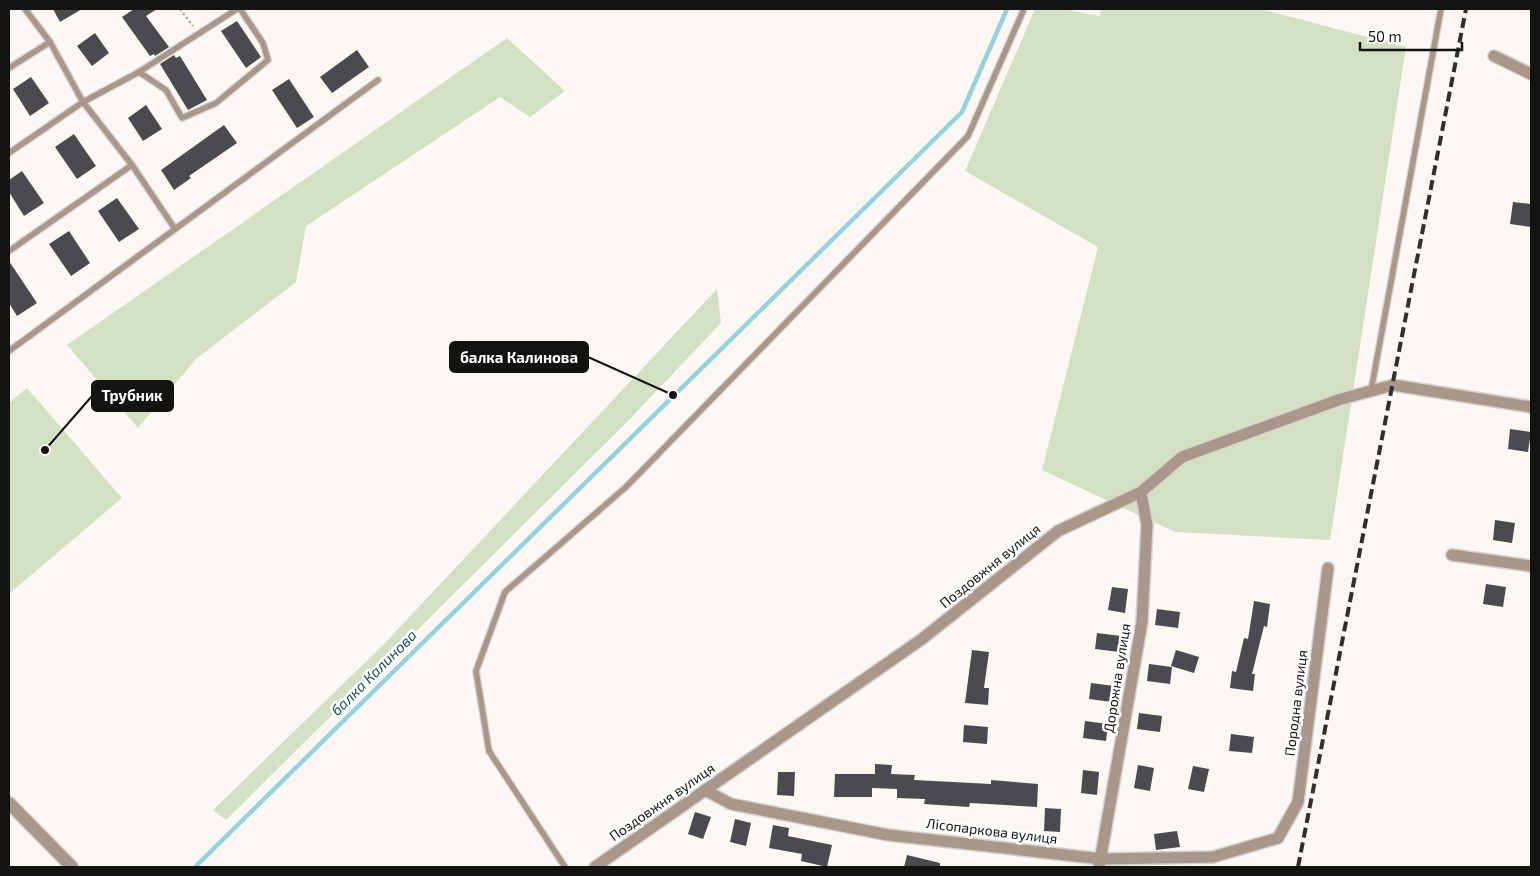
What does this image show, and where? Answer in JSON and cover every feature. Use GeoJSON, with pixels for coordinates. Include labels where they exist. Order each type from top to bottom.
{"type":"FeatureCollection","features":[{"type":"Feature","properties":{"kind":"street"},"geometry":{"type":"LineString","coordinates":[[1494,56],[1531,74]]}},
{"type":"Feature","properties":{"kind":"street","name":"Поздовжня вулиця"},"geometry":{"type":"LineString","coordinates":[[595,867],[922,639],[1058,531],[1141,492],[1182,457],[1341,399],[1393,386],[1531,407]]}},
{"type":"Feature","properties":{"kind":"street","name":"Дорожна вулиця"},"geometry":{"type":"LineString","coordinates":[[1100,863],[1142,622],[1147,525],[1141,492]]}},
{"type":"Feature","properties":{"kind":"street"},"geometry":{"type":"LineString","coordinates":[[1452,555],[1531,566]]}},
{"type":"Feature","properties":{"kind":"street","name":"Породна вулиця"},"geometry":{"type":"LineString","coordinates":[[1278,838],[1298,802],[1328,568]]}},
{"type":"Feature","properties":{"kind":"street","name":"Лісопаркова вулиця"},"geometry":{"type":"LineString","coordinates":[[705,790],[731,804],[888,835],[1100,863],[1211,862],[1278,838]]}},
{"type":"Feature","properties":{"kind":"street"},"geometry":{"type":"LineString","coordinates":[[9,803],[72,867]]}},
{"type":"Feature","properties":{"kind":"lane"},"geometry":{"type":"LineString","coordinates":[[25,9],[50,42],[84,102],[132,165],[175,229]]}},
{"type":"Feature","properties":{"kind":"lane"},"geometry":{"type":"LineString","coordinates":[[9,153],[84,102],[139,72],[236,9]]}},
{"type":"Feature","properties":{"kind":"lane"},"geometry":{"type":"LineString","coordinates":[[139,72],[166,90],[182,118],[216,103],[268,60],[263,42],[240,9]]}},
{"type":"Feature","properties":{"kind":"lane"},"geometry":{"type":"LineString","coordinates":[[565,867],[489,750],[476,672],[505,592],[626,487],[968,136],[1024,9]]}},
{"type":"Feature","properties":{"kind":"lane"},"geometry":{"type":"LineString","coordinates":[[1371,391],[1441,9]]}},
{"type":"Feature","properties":{"kind":"lane"},"geometry":{"type":"LineString","coordinates":[[9,68],[50,42]]}},
{"type":"Feature","properties":{"kind":"lane"},"geometry":{"type":"LineString","coordinates":[[9,351],[378,80]]}},
{"type":"Feature","properties":{"kind":"lane"},"geometry":{"type":"LineString","coordinates":[[9,252],[132,165]]}},
{"type":"Feature","properties":{"kind":"path"},"geometry":{"type":"LineString","coordinates":[[180,9],[199,33]]}},
{"type":"Feature","properties":{"kind":"green space"},"geometry":{"type":"Polygon","coordinates":[[[1035,9],[1063,9],[1100,16],[1101,9],[1260,9],[1406,47],[1330,540],[1175,532],[1042,470],[1098,247],[965,171],[1035,9]]]}},
{"type":"Feature","properties":{"kind":"green space"},"geometry":{"type":"Polygon","coordinates":[[[507,38],[565,91],[530,117],[500,97],[306,226],[296,282],[196,359],[138,428],[67,345],[507,38]]]}},
{"type":"Feature","properties":{"kind":"green space"},"geometry":{"type":"Polygon","coordinates":[[[717,289],[721,323],[627,422],[226,820],[213,810],[383,645],[717,289]]]}},
{"type":"Feature","properties":{"kind":"green space"},"geometry":{"type":"Polygon","coordinates":[[[27,388],[122,498],[9,594],[9,403],[27,388]]]}},
{"type":"Feature","properties":{"kind":"building"},"geometry":{"type":"Polygon","coordinates":[[[53,9],[82,9],[60,22],[53,9]]]}},
{"type":"Feature","properties":{"kind":"building"},"geometry":{"type":"Polygon","coordinates":[[[134,9],[157,9],[146,16],[169,47],[155,56],[154,54],[150,56],[122,17],[134,9]]]}},
{"type":"Feature","properties":{"kind":"building"},"geometry":{"type":"Polygon","coordinates":[[[237,21],[261,57],[246,68],[221,31],[237,21]]]}},
{"type":"Feature","properties":{"kind":"building"},"geometry":{"type":"Polygon","coordinates":[[[95,33],[109,53],[92,66],[77,46],[95,33]]]}},
{"type":"Feature","properties":{"kind":"building"},"geometry":{"type":"Polygon","coordinates":[[[357,50],[369,67],[332,93],[320,77],[357,50]]]}},
{"type":"Feature","properties":{"kind":"building"},"geometry":{"type":"Polygon","coordinates":[[[174,55],[176,58],[180,56],[207,100],[188,110],[160,64],[174,55]]]}},
{"type":"Feature","properties":{"kind":"building"},"geometry":{"type":"Polygon","coordinates":[[[31,77],[49,103],[30,116],[13,89],[31,77]]]}},
{"type":"Feature","properties":{"kind":"building"},"geometry":{"type":"Polygon","coordinates":[[[289,79],[314,117],[297,128],[272,90],[289,79]]]}},
{"type":"Feature","properties":{"kind":"building"},"geometry":{"type":"Polygon","coordinates":[[[146,105],[162,129],[143,141],[128,118],[146,105]]]}},
{"type":"Feature","properties":{"kind":"building"},"geometry":{"type":"Polygon","coordinates":[[[224,125],[237,143],[189,176],[191,178],[174,190],[161,170],[224,125]]]}},
{"type":"Feature","properties":{"kind":"building"},"geometry":{"type":"Polygon","coordinates":[[[74,134],[96,166],[77,179],[55,147],[74,134]]]}},
{"type":"Feature","properties":{"kind":"building"},"geometry":{"type":"Polygon","coordinates":[[[22,171],[44,203],[24,216],[9,192],[9,180],[22,171]]]}},
{"type":"Feature","properties":{"kind":"building"},"geometry":{"type":"Polygon","coordinates":[[[117,198],[139,229],[119,242],[98,211],[117,198]]]}},
{"type":"Feature","properties":{"kind":"building"},"geometry":{"type":"Polygon","coordinates":[[[1513,202],[1531,204],[1531,227],[1510,224],[1513,202]]]}},
{"type":"Feature","properties":{"kind":"building"},"geometry":{"type":"Polygon","coordinates":[[[69,231],[90,263],[71,276],[49,244],[69,231]]]}},
{"type":"Feature","properties":{"kind":"building"},"geometry":{"type":"Polygon","coordinates":[[[9,261],[37,303],[17,316],[9,303],[9,261]]]}},
{"type":"Feature","properties":{"kind":"building"},"geometry":{"type":"Polygon","coordinates":[[[1510,429],[1531,432],[1528,452],[1508,449],[1510,429]]]}},
{"type":"Feature","properties":{"kind":"building"},"geometry":{"type":"Polygon","coordinates":[[[1495,520],[1515,523],[1512,543],[1493,540],[1495,520]]]}},
{"type":"Feature","properties":{"kind":"building"},"geometry":{"type":"Polygon","coordinates":[[[1486,584],[1506,587],[1503,607],[1483,604],[1486,584]]]}},
{"type":"Feature","properties":{"kind":"building"},"geometry":{"type":"Polygon","coordinates":[[[1112,587],[1128,589],[1125,613],[1108,610],[1112,587]]]}},
{"type":"Feature","properties":{"kind":"building"},"geometry":{"type":"Polygon","coordinates":[[[1254,601],[1270,604],[1267,627],[1264,626],[1252,674],[1255,674],[1253,691],[1230,688],[1232,671],[1236,672],[1244,638],[1248,639],[1254,601]]]}},
{"type":"Feature","properties":{"kind":"building"},"geometry":{"type":"Polygon","coordinates":[[[1157,609],[1180,612],[1178,628],[1155,625],[1157,609]]]}},
{"type":"Feature","properties":{"kind":"building"},"geometry":{"type":"Polygon","coordinates":[[[1097,633],[1121,636],[1119,652],[1095,649],[1097,633]]]}},
{"type":"Feature","properties":{"kind":"building"},"geometry":{"type":"Polygon","coordinates":[[[972,650],[989,652],[984,688],[989,688],[988,705],[965,703],[972,650]]]}},
{"type":"Feature","properties":{"kind":"building"},"geometry":{"type":"Polygon","coordinates":[[[1176,650],[1199,657],[1194,673],[1171,666],[1176,650]]]}},
{"type":"Feature","properties":{"kind":"building"},"geometry":{"type":"Polygon","coordinates":[[[1149,664],[1172,667],[1170,684],[1147,681],[1149,664]]]}},
{"type":"Feature","properties":{"kind":"building"},"geometry":{"type":"Polygon","coordinates":[[[1091,683],[1114,686],[1112,702],[1089,699],[1091,683]]]}},
{"type":"Feature","properties":{"kind":"building"},"geometry":{"type":"Polygon","coordinates":[[[1139,713],[1162,716],[1160,732],[1137,729],[1139,713]]]}},
{"type":"Feature","properties":{"kind":"building"},"geometry":{"type":"Polygon","coordinates":[[[1085,721],[1108,724],[1106,741],[1083,738],[1085,721]]]}},
{"type":"Feature","properties":{"kind":"building"},"geometry":{"type":"Polygon","coordinates":[[[964,725],[988,727],[987,744],[963,742],[964,725]]]}},
{"type":"Feature","properties":{"kind":"building"},"geometry":{"type":"Polygon","coordinates":[[[1231,734],[1254,737],[1252,753],[1229,751],[1231,734]]]}},
{"type":"Feature","properties":{"kind":"building"},"geometry":{"type":"Polygon","coordinates":[[[875,764],[892,765],[891,774],[915,775],[914,780],[991,784],[991,780],[1038,784],[1037,807],[970,803],[969,807],[924,804],[925,799],[897,798],[897,789],[872,788],[872,797],[834,797],[835,774],[875,774],[875,764]]]}},
{"type":"Feature","properties":{"kind":"building"},"geometry":{"type":"Polygon","coordinates":[[[1138,765],[1154,768],[1150,791],[1134,788],[1138,765]]]}},
{"type":"Feature","properties":{"kind":"building"},"geometry":{"type":"Polygon","coordinates":[[[1193,766],[1209,769],[1204,792],[1188,789],[1193,766]]]}},
{"type":"Feature","properties":{"kind":"building"},"geometry":{"type":"Polygon","coordinates":[[[1083,770],[1099,772],[1097,795],[1081,793],[1083,770]]]}},
{"type":"Feature","properties":{"kind":"building"},"geometry":{"type":"Polygon","coordinates":[[[778,772],[795,772],[794,796],[777,795],[778,772]]]}},
{"type":"Feature","properties":{"kind":"building"},"geometry":{"type":"Polygon","coordinates":[[[1045,808],[1061,809],[1060,832],[1044,831],[1045,808]]]}},
{"type":"Feature","properties":{"kind":"building"},"geometry":{"type":"Polygon","coordinates":[[[695,812],[711,817],[703,839],[688,834],[695,812]]]}},
{"type":"Feature","properties":{"kind":"building"},"geometry":{"type":"Polygon","coordinates":[[[735,819],[751,823],[746,846],[730,842],[735,819]]]}},
{"type":"Feature","properties":{"kind":"building"},"geometry":{"type":"Polygon","coordinates":[[[773,825],[789,828],[788,836],[832,845],[827,867],[801,861],[802,854],[769,848],[773,825]]]}},
{"type":"Feature","properties":{"kind":"building"},"geometry":{"type":"Polygon","coordinates":[[[1177,831],[1180,847],[1156,850],[1154,834],[1177,831]]]}},
{"type":"Feature","properties":{"kind":"building"},"geometry":{"type":"Polygon","coordinates":[[[907,855],[940,863],[940,867],[904,867],[907,855]]]}},
{"type":"Feature","properties":{"kind":"waterway","name":"балка Калинова"},"geometry":{"type":"LineString","coordinates":[[195,867],[962,112],[1007,9]]}},
{"type":"Feature","properties":{"kind":"railway"},"geometry":{"type":"LineString","coordinates":[[1298,867],[1466,9]]}},
{"type":"Feature","properties":{"kind":"place","name":"балка Калинова"},"geometry":{"type":"Point","coordinates":[673,395]}},
{"type":"Feature","properties":{"kind":"place","name":"Трубник"},"geometry":{"type":"Point","coordinates":[45,450]}}]}
